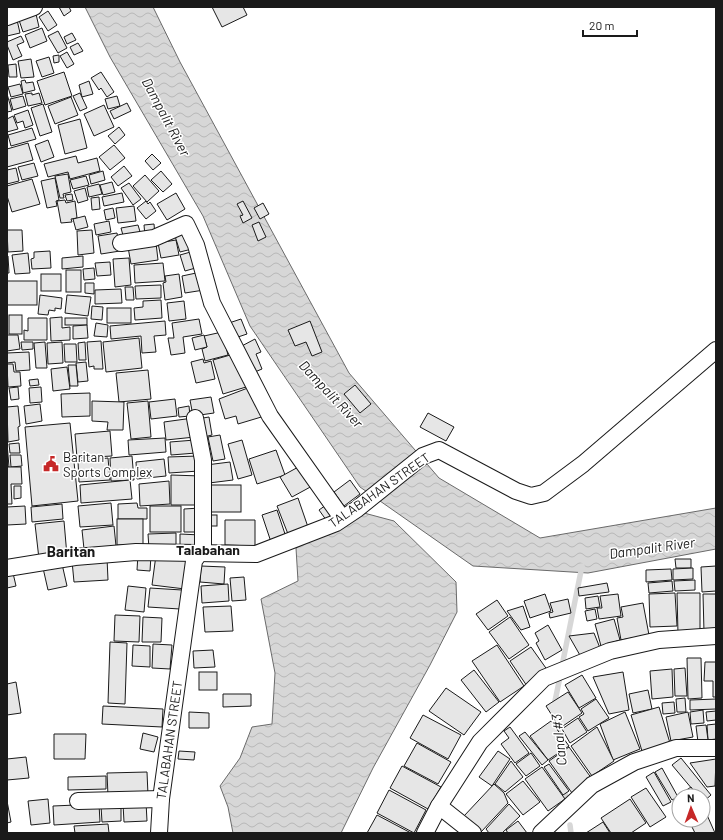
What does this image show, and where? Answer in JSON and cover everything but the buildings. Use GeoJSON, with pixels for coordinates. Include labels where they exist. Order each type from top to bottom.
{"type":"FeatureCollection","features":[{"type":"Feature","properties":{"kind":"street"},"geometry":{"type":"LineString","coordinates":[[7,17],[34,7]]}},
{"type":"Feature","properties":{"kind":"street"},"geometry":{"type":"LineString","coordinates":[[121,243],[154,238],[186,224],[196,245],[212,303],[270,416],[342,518]]}},
{"type":"Feature","properties":{"kind":"street","name":"TALABAHAN STREET"},"geometry":{"type":"LineString","coordinates":[[7,568],[76,557],[136,552],[256,554],[306,536],[336,523],[419,459],[439,450],[516,491],[531,496],[544,493],[583,464],[716,350]]}},
{"type":"Feature","properties":{"kind":"street"},"geometry":{"type":"LineString","coordinates":[[195,418],[203,460],[202,548],[199,554]]}},
{"type":"Feature","properties":{"kind":"street","name":"TALABAHAN STREET"},"geometry":{"type":"LineString","coordinates":[[159,833],[161,799],[194,561],[199,554]]}},
{"type":"Feature","properties":{"kind":"street"},"geometry":{"type":"LineString","coordinates":[[425,833],[439,806],[480,742],[544,678],[610,651],[659,640],[716,636]]}},
{"type":"Feature","properties":{"kind":"street"},"geometry":{"type":"LineString","coordinates":[[541,833],[592,785],[634,762],[676,748],[716,748]]}},
{"type":"Feature","properties":{"kind":"street"},"geometry":{"type":"LineString","coordinates":[[78,800],[161,799]]}},
{"type":"Feature","properties":{"kind":"street"},"geometry":{"type":"LineString","coordinates":[[439,806],[473,833]]}},
{"type":"Feature","properties":{"kind":"water","name":"Dampalit River"},"geometry":{"type":"Polygon","coordinates":[[[85,7],[153,7],[180,62],[349,373],[439,478],[540,538],[716,508],[716,549],[588,573],[473,566],[360,487],[250,326],[203,216],[110,57],[85,7]]]}},
{"type":"Feature","properties":{"kind":"water"},"geometry":{"type":"Polygon","coordinates":[[[364,513],[394,521],[456,582],[457,612],[430,665],[373,768],[341,833],[233,833],[228,807],[220,786],[240,758],[252,727],[272,724],[275,673],[261,599],[298,581],[296,548],[364,513]]]}},
{"type":"Feature","properties":{"kind":"waterway","name":"Canal #3"},"geometry":{"type":"LineString","coordinates":[[562,666],[582,566]]}},
{"type":"Feature","properties":{"kind":"waterway","name":"Canal #3"},"geometry":{"type":"LineString","coordinates":[[556,707],[555,701],[560,677]]}},
{"type":"Feature","properties":{"kind":"waterway","name":"Canal #3"},"geometry":{"type":"LineString","coordinates":[[557,718],[559,737]]}},
{"type":"Feature","properties":{"kind":"waterway","name":"Canal #3"},"geometry":{"type":"LineString","coordinates":[[563,774],[566,803]]}},
{"type":"Feature","properties":{"kind":"waterway","name":"Canal #3"},"geometry":{"type":"LineString","coordinates":[[570,825],[571,833]]}},
{"type":"Feature","properties":{"kind":"place","name":"Baritan Sports Complex"},"geometry":{"type":"Point","coordinates":[51,464]}},
{"type":"Feature","properties":{"kind":"district","name":"Talabahan"},"geometry":{"type":"Point","coordinates":[208,550]}},
{"type":"Feature","properties":{"kind":"district","name":"Baritan"},"geometry":{"type":"Point","coordinates":[71,552]}}]}
